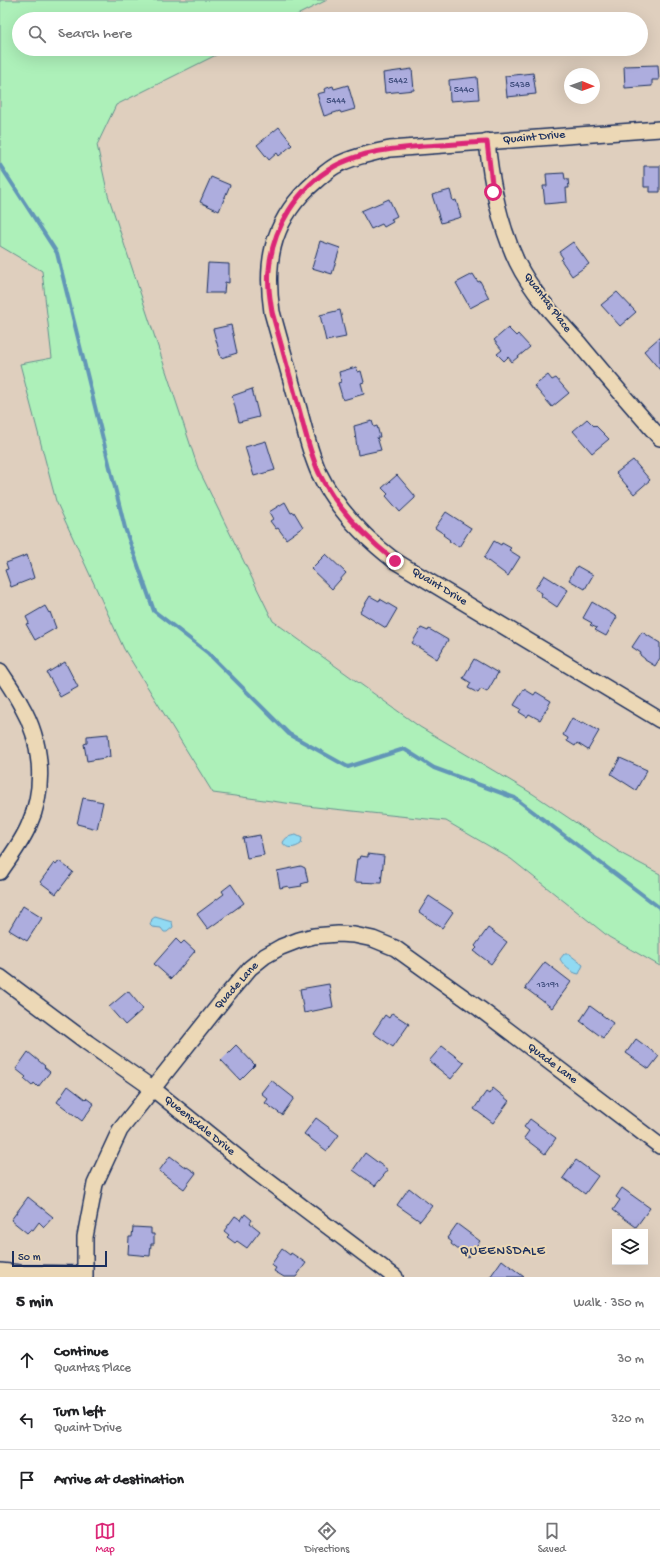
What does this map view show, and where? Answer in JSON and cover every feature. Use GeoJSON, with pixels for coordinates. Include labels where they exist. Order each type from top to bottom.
{"type":"FeatureCollection","features":[{"type":"Feature","properties":{"kind":"street","name":"Quaint Drive"},"geometry":{"type":"LineString","coordinates":[[660,129],[390,149],[366,154],[335,166],[300,196],[278,230],[268,270],[272,312],[310,450],[319,473],[345,514],[390,557],[660,720]]}},
{"type":"Feature","properties":{"kind":"street","name":"Quantas Place"},"geometry":{"type":"LineString","coordinates":[[487,142],[493,192],[501,222],[517,263],[532,287],[554,315],[660,438]]}},
{"type":"Feature","properties":{"kind":"street"},"geometry":{"type":"LineString","coordinates":[[0,671],[22,705],[31,724],[37,745],[40,767],[36,809],[29,826],[0,872]]}},
{"type":"Feature","properties":{"kind":"street","name":"Quade Lane"},"geometry":{"type":"LineString","coordinates":[[84,1275],[84,1237],[95,1184],[120,1130],[152,1088],[250,968],[265,956],[282,947],[314,936],[338,934],[354,935],[373,939],[395,948],[487,1014],[660,1146]]}},
{"type":"Feature","properties":{"kind":"street","name":"Queensdale Drive"},"geometry":{"type":"LineString","coordinates":[[0,977],[88,1043],[152,1088],[252,1169],[395,1277]]}},
{"type":"Feature","properties":{"kind":"street"},"geometry":{"type":"LineString","coordinates":[[0,1271],[84,1275]]}},
{"type":"Feature","properties":{"kind":"green space"},"geometry":{"type":"Polygon","coordinates":[[[0,0],[327,0],[303,12],[12,12],[12,56],[214,56],[116,105],[97,145],[108,195],[198,468],[273,621],[420,727],[533,794],[624,855],[660,874],[660,966],[609,937],[511,859],[446,821],[315,807],[213,793],[124,649],[56,501],[20,364],[52,358],[42,271],[0,246],[0,0]]]}},
{"type":"Feature","properties":{"kind":"water"},"geometry":{"type":"Polygon","coordinates":[[[296,835],[302,838],[301,844],[291,848],[287,847],[283,843],[286,838],[296,835]]]}},
{"type":"Feature","properties":{"kind":"water"},"geometry":{"type":"Polygon","coordinates":[[[155,917],[172,922],[173,927],[167,932],[164,932],[161,928],[152,927],[150,925],[152,919],[155,917]]]}},
{"type":"Feature","properties":{"kind":"water"},"geometry":{"type":"Polygon","coordinates":[[[564,954],[569,954],[583,965],[579,974],[570,970],[563,964],[560,959],[564,954]]]}},
{"type":"Feature","properties":{"kind":"building"},"geometry":{"type":"Polygon","coordinates":[[[658,65],[659,80],[652,80],[652,86],[625,88],[624,66],[658,65]]]}},
{"type":"Feature","properties":{"kind":"building"},"geometry":{"type":"Polygon","coordinates":[[[412,69],[414,90],[385,93],[383,73],[412,69]]]}},
{"type":"Feature","properties":{"kind":"building"},"geometry":{"type":"Polygon","coordinates":[[[533,73],[536,94],[507,97],[505,76],[533,73]]]}},
{"type":"Feature","properties":{"kind":"building"},"geometry":{"type":"Polygon","coordinates":[[[477,77],[479,99],[450,101],[449,80],[477,77]]]}},
{"type":"Feature","properties":{"kind":"building"},"geometry":{"type":"Polygon","coordinates":[[[348,85],[355,109],[341,113],[340,111],[324,116],[317,94],[325,92],[324,89],[333,86],[334,89],[348,85]]]}},
{"type":"Feature","properties":{"kind":"building"},"geometry":{"type":"Polygon","coordinates":[[[279,127],[292,145],[279,156],[277,153],[269,160],[257,145],[279,127]]]}},
{"type":"Feature","properties":{"kind":"building"},"geometry":{"type":"Polygon","coordinates":[[[644,166],[660,166],[660,192],[650,192],[650,187],[644,187],[644,166]]]}},
{"type":"Feature","properties":{"kind":"building"},"geometry":{"type":"Polygon","coordinates":[[[564,173],[565,179],[568,179],[569,188],[566,188],[567,202],[545,204],[543,186],[547,186],[546,174],[564,173]]]}},
{"type":"Feature","properties":{"kind":"building"},"geometry":{"type":"Polygon","coordinates":[[[211,177],[230,185],[219,211],[200,202],[211,177]]]}},
{"type":"Feature","properties":{"kind":"building"},"geometry":{"type":"Polygon","coordinates":[[[450,190],[453,201],[456,200],[461,217],[441,223],[432,195],[450,190]]]}},
{"type":"Feature","properties":{"kind":"building"},"geometry":{"type":"Polygon","coordinates":[[[389,199],[397,216],[391,219],[393,222],[384,227],[382,224],[371,229],[361,211],[389,199]]]}},
{"type":"Feature","properties":{"kind":"building"},"geometry":{"type":"Polygon","coordinates":[[[320,241],[340,248],[332,274],[312,268],[320,241]]]}},
{"type":"Feature","properties":{"kind":"building"},"geometry":{"type":"Polygon","coordinates":[[[573,242],[589,264],[572,276],[561,260],[563,258],[559,252],[573,242]]]}},
{"type":"Feature","properties":{"kind":"building"},"geometry":{"type":"Polygon","coordinates":[[[208,263],[229,264],[229,283],[225,282],[224,293],[206,293],[208,263]]]}},
{"type":"Feature","properties":{"kind":"building"},"geometry":{"type":"Polygon","coordinates":[[[473,274],[478,282],[480,281],[489,298],[470,308],[456,283],[473,274]]]}},
{"type":"Feature","properties":{"kind":"building"},"geometry":{"type":"Polygon","coordinates":[[[617,292],[636,312],[620,326],[601,305],[617,292]]]}},
{"type":"Feature","properties":{"kind":"building"},"geometry":{"type":"Polygon","coordinates":[[[340,310],[346,337],[326,341],[320,315],[340,310]]]}},
{"type":"Feature","properties":{"kind":"building"},"geometry":{"type":"Polygon","coordinates":[[[231,325],[237,353],[221,358],[213,329],[231,325]]]}},
{"type":"Feature","properties":{"kind":"building"},"geometry":{"type":"Polygon","coordinates":[[[508,328],[516,336],[518,334],[530,347],[512,362],[508,357],[504,361],[497,354],[502,350],[494,340],[508,328]]]}},
{"type":"Feature","properties":{"kind":"building"},"geometry":{"type":"Polygon","coordinates":[[[660,337],[660,370],[644,351],[660,337]]]}},
{"type":"Feature","properties":{"kind":"building"},"geometry":{"type":"Polygon","coordinates":[[[356,367],[358,372],[361,371],[364,382],[361,383],[364,394],[343,400],[338,383],[341,382],[339,372],[356,367]]]}},
{"type":"Feature","properties":{"kind":"building"},"geometry":{"type":"Polygon","coordinates":[[[548,375],[552,380],[556,378],[569,393],[552,407],[534,386],[548,375]]]}},
{"type":"Feature","properties":{"kind":"building"},"geometry":{"type":"Polygon","coordinates":[[[252,389],[259,417],[239,422],[232,396],[252,389]]]}},
{"type":"Feature","properties":{"kind":"building"},"geometry":{"type":"Polygon","coordinates":[[[587,419],[609,439],[592,453],[573,431],[587,419]]]}},
{"type":"Feature","properties":{"kind":"building"},"geometry":{"type":"Polygon","coordinates":[[[372,421],[374,427],[377,426],[380,437],[377,437],[381,450],[358,455],[354,426],[372,421]]]}},
{"type":"Feature","properties":{"kind":"building"},"geometry":{"type":"Polygon","coordinates":[[[266,441],[275,470],[254,476],[245,447],[266,441]]]}},
{"type":"Feature","properties":{"kind":"building"},"geometry":{"type":"Polygon","coordinates":[[[633,460],[650,480],[634,494],[616,473],[633,460]]]}},
{"type":"Feature","properties":{"kind":"building"},"geometry":{"type":"Polygon","coordinates":[[[397,475],[415,496],[415,498],[400,512],[386,496],[388,494],[382,488],[397,475]]]}},
{"type":"Feature","properties":{"kind":"building"},"geometry":{"type":"Polygon","coordinates":[[[285,502],[291,513],[294,512],[303,527],[286,539],[278,528],[276,529],[270,521],[273,519],[269,512],[285,502]]]}},
{"type":"Feature","properties":{"kind":"building"},"geometry":{"type":"Polygon","coordinates":[[[446,512],[471,528],[459,547],[449,541],[450,540],[443,535],[444,534],[435,528],[446,512]]]}},
{"type":"Feature","properties":{"kind":"building"},"geometry":{"type":"Polygon","coordinates":[[[494,541],[511,548],[509,550],[520,557],[508,576],[484,558],[494,541]]]}},
{"type":"Feature","properties":{"kind":"building"},"geometry":{"type":"Polygon","coordinates":[[[326,554],[346,573],[332,589],[311,569],[326,554]]]}},
{"type":"Feature","properties":{"kind":"building"},"geometry":{"type":"Polygon","coordinates":[[[27,555],[34,578],[11,587],[5,570],[8,569],[6,563],[27,555]]]}},
{"type":"Feature","properties":{"kind":"building"},"geometry":{"type":"Polygon","coordinates":[[[577,566],[593,575],[585,589],[569,580],[577,566]]]}},
{"type":"Feature","properties":{"kind":"building"},"geometry":{"type":"Polygon","coordinates":[[[544,575],[568,590],[557,607],[541,596],[542,593],[535,589],[544,575]]]}},
{"type":"Feature","properties":{"kind":"building"},"geometry":{"type":"Polygon","coordinates":[[[370,596],[379,601],[380,599],[397,609],[386,628],[360,612],[370,596]]]}},
{"type":"Feature","properties":{"kind":"building"},"geometry":{"type":"Polygon","coordinates":[[[592,602],[617,617],[606,636],[595,630],[597,628],[590,625],[592,623],[583,618],[592,602]]]}},
{"type":"Feature","properties":{"kind":"building"},"geometry":{"type":"Polygon","coordinates":[[[45,606],[49,613],[50,612],[56,628],[35,640],[26,624],[29,623],[26,617],[45,606]]]}},
{"type":"Feature","properties":{"kind":"building"},"geometry":{"type":"Polygon","coordinates":[[[421,628],[428,631],[429,629],[448,640],[437,659],[412,643],[421,628]]]}},
{"type":"Feature","properties":{"kind":"building"},"geometry":{"type":"Polygon","coordinates":[[[642,632],[660,643],[660,658],[655,666],[645,660],[640,655],[641,653],[632,647],[642,632]]]}},
{"type":"Feature","properties":{"kind":"building"},"geometry":{"type":"Polygon","coordinates":[[[474,659],[498,673],[487,692],[481,689],[478,693],[468,688],[471,683],[463,678],[474,659]]]}},
{"type":"Feature","properties":{"kind":"building"},"geometry":{"type":"Polygon","coordinates":[[[65,662],[78,687],[60,697],[47,673],[65,662]]]}},
{"type":"Feature","properties":{"kind":"building"},"geometry":{"type":"Polygon","coordinates":[[[524,689],[534,695],[536,692],[551,701],[540,720],[529,714],[527,717],[519,712],[521,709],[514,705],[524,689]]]}},
{"type":"Feature","properties":{"kind":"building"},"geometry":{"type":"Polygon","coordinates":[[[572,718],[599,731],[588,750],[577,743],[575,746],[567,741],[568,738],[563,735],[572,718]]]}},
{"type":"Feature","properties":{"kind":"building"},"geometry":{"type":"Polygon","coordinates":[[[108,734],[110,757],[87,761],[84,744],[87,743],[87,736],[108,734]]]}},
{"type":"Feature","properties":{"kind":"building"},"geometry":{"type":"Polygon","coordinates":[[[620,758],[647,770],[636,790],[611,774],[620,758]]]}},
{"type":"Feature","properties":{"kind":"building"},"geometry":{"type":"Polygon","coordinates":[[[83,798],[103,802],[97,829],[77,824],[83,798]]]}},
{"type":"Feature","properties":{"kind":"building"},"geometry":{"type":"Polygon","coordinates":[[[260,835],[264,855],[247,858],[243,838],[260,835]]]}},
{"type":"Feature","properties":{"kind":"building"},"geometry":{"type":"Polygon","coordinates":[[[368,854],[384,856],[381,883],[354,882],[357,859],[359,859],[360,856],[368,857],[368,854]]]}},
{"type":"Feature","properties":{"kind":"building"},"geometry":{"type":"Polygon","coordinates":[[[59,861],[73,872],[56,894],[40,882],[54,863],[56,865],[59,861]]]}},
{"type":"Feature","properties":{"kind":"building"},"geometry":{"type":"Polygon","coordinates":[[[301,866],[305,868],[308,882],[301,884],[302,886],[289,888],[288,886],[280,888],[277,871],[301,866]]]}},
{"type":"Feature","properties":{"kind":"building"},"geometry":{"type":"Polygon","coordinates":[[[231,884],[244,903],[208,929],[197,914],[224,894],[222,891],[231,884]]]}},
{"type":"Feature","properties":{"kind":"building"},"geometry":{"type":"Polygon","coordinates":[[[429,896],[453,912],[442,928],[419,912],[429,896]]]}},
{"type":"Feature","properties":{"kind":"building"},"geometry":{"type":"Polygon","coordinates":[[[23,906],[42,918],[27,941],[9,930],[23,906]]]}},
{"type":"Feature","properties":{"kind":"building"},"geometry":{"type":"Polygon","coordinates":[[[488,928],[507,942],[491,964],[474,951],[477,948],[475,946],[488,928]]]}},
{"type":"Feature","properties":{"kind":"building"},"geometry":{"type":"Polygon","coordinates":[[[176,939],[181,944],[184,941],[195,951],[171,979],[154,964],[176,939]]]}},
{"type":"Feature","properties":{"kind":"building"},"geometry":{"type":"Polygon","coordinates":[[[545,962],[571,982],[552,1008],[525,988],[545,962]]]}},
{"type":"Feature","properties":{"kind":"building"},"geometry":{"type":"Polygon","coordinates":[[[329,984],[333,1007],[304,1013],[300,989],[329,984]]]}},
{"type":"Feature","properties":{"kind":"building"},"geometry":{"type":"Polygon","coordinates":[[[128,991],[143,1009],[125,1025],[109,1007],[128,991]]]}},
{"type":"Feature","properties":{"kind":"building"},"geometry":{"type":"Polygon","coordinates":[[[590,1006],[613,1023],[603,1038],[580,1021],[590,1006]]]}},
{"type":"Feature","properties":{"kind":"building"},"geometry":{"type":"Polygon","coordinates":[[[392,1013],[409,1024],[393,1047],[373,1033],[385,1015],[389,1018],[392,1013]]]}},
{"type":"Feature","properties":{"kind":"building"},"geometry":{"type":"Polygon","coordinates":[[[636,1039],[659,1056],[649,1069],[626,1053],[636,1039]]]}},
{"type":"Feature","properties":{"kind":"building"},"geometry":{"type":"Polygon","coordinates":[[[236,1045],[255,1065],[240,1080],[221,1060],[236,1045]]]}},
{"type":"Feature","properties":{"kind":"building"},"geometry":{"type":"Polygon","coordinates":[[[442,1046],[464,1063],[451,1079],[429,1061],[442,1046]]]}},
{"type":"Feature","properties":{"kind":"building"},"geometry":{"type":"Polygon","coordinates":[[[28,1052],[50,1072],[38,1087],[34,1083],[32,1086],[24,1079],[26,1077],[16,1069],[28,1052]]]}},
{"type":"Feature","properties":{"kind":"building"},"geometry":{"type":"Polygon","coordinates":[[[271,1080],[294,1098],[282,1115],[265,1103],[268,1099],[261,1093],[271,1080]]]}},
{"type":"Feature","properties":{"kind":"building"},"geometry":{"type":"Polygon","coordinates":[[[68,1086],[94,1104],[82,1121],[57,1102],[68,1086]]]}},
{"type":"Feature","properties":{"kind":"building"},"geometry":{"type":"Polygon","coordinates":[[[493,1088],[509,1101],[493,1123],[474,1109],[486,1092],[489,1094],[493,1088]]]}},
{"type":"Feature","properties":{"kind":"building"},"geometry":{"type":"Polygon","coordinates":[[[316,1118],[339,1135],[327,1151],[304,1134],[316,1118]]]}},
{"type":"Feature","properties":{"kind":"building"},"geometry":{"type":"Polygon","coordinates":[[[530,1119],[556,1138],[545,1154],[524,1138],[529,1131],[524,1127],[530,1119]]]}},
{"type":"Feature","properties":{"kind":"building"},"geometry":{"type":"Polygon","coordinates":[[[365,1153],[388,1170],[375,1186],[353,1170],[365,1153]]]}},
{"type":"Feature","properties":{"kind":"building"},"geometry":{"type":"Polygon","coordinates":[[[170,1156],[186,1168],[187,1167],[196,1173],[184,1189],[159,1171],[170,1156]]]}},
{"type":"Feature","properties":{"kind":"building"},"geometry":{"type":"Polygon","coordinates":[[[576,1160],[598,1176],[585,1194],[563,1178],[576,1160]]]}},
{"type":"Feature","properties":{"kind":"building"},"geometry":{"type":"Polygon","coordinates":[[[409,1188],[432,1206],[420,1221],[397,1205],[409,1188]]]}},
{"type":"Feature","properties":{"kind":"building"},"geometry":{"type":"Polygon","coordinates":[[[622,1188],[650,1208],[636,1227],[613,1210],[620,1200],[616,1197],[622,1188]]]}},
{"type":"Feature","properties":{"kind":"building"},"geometry":{"type":"Polygon","coordinates":[[[28,1197],[53,1217],[44,1227],[39,1222],[33,1230],[31,1229],[27,1233],[11,1220],[28,1197]]]}},
{"type":"Feature","properties":{"kind":"building"},"geometry":{"type":"Polygon","coordinates":[[[245,1214],[252,1220],[250,1223],[260,1231],[247,1248],[237,1241],[235,1243],[227,1237],[229,1235],[224,1231],[235,1216],[241,1220],[245,1214]]]}},
{"type":"Feature","properties":{"kind":"building"},"geometry":{"type":"Polygon","coordinates":[[[457,1224],[480,1241],[468,1257],[451,1244],[452,1242],[447,1238],[457,1224]]]}},
{"type":"Feature","properties":{"kind":"building"},"geometry":{"type":"Polygon","coordinates":[[[133,1227],[151,1228],[151,1234],[154,1234],[154,1244],[151,1244],[150,1256],[128,1254],[129,1237],[132,1237],[133,1227]]]}},
{"type":"Feature","properties":{"kind":"building"},"geometry":{"type":"Polygon","coordinates":[[[282,1249],[306,1263],[296,1277],[284,1277],[274,1271],[276,1268],[271,1265],[282,1249]]]}},
{"type":"Feature","properties":{"kind":"building"},"geometry":{"type":"Polygon","coordinates":[[[502,1260],[524,1277],[490,1277],[502,1260]]]}},
{"type":"Feature","properties":{"kind":"waterway"},"geometry":{"type":"LineString","coordinates":[[0,165],[57,253],[125,528],[154,611],[208,653],[289,734],[348,767],[404,749],[434,768],[515,798],[660,908]]}},
{"type":"Feature","properties":{"kind":"district","name":"QUEENSDALE"},"geometry":{"type":"Point","coordinates":[503,1251]}},
{"type":"Feature","properties":{"kind":"route"},"geometry":{"type":"LineString","coordinates":[[395,561],[381,550],[345,514],[319,473],[310,450],[272,312],[268,270],[272,250],[278,230],[300,196],[335,166],[366,154],[390,149],[487,142],[493,192]]}}]}
